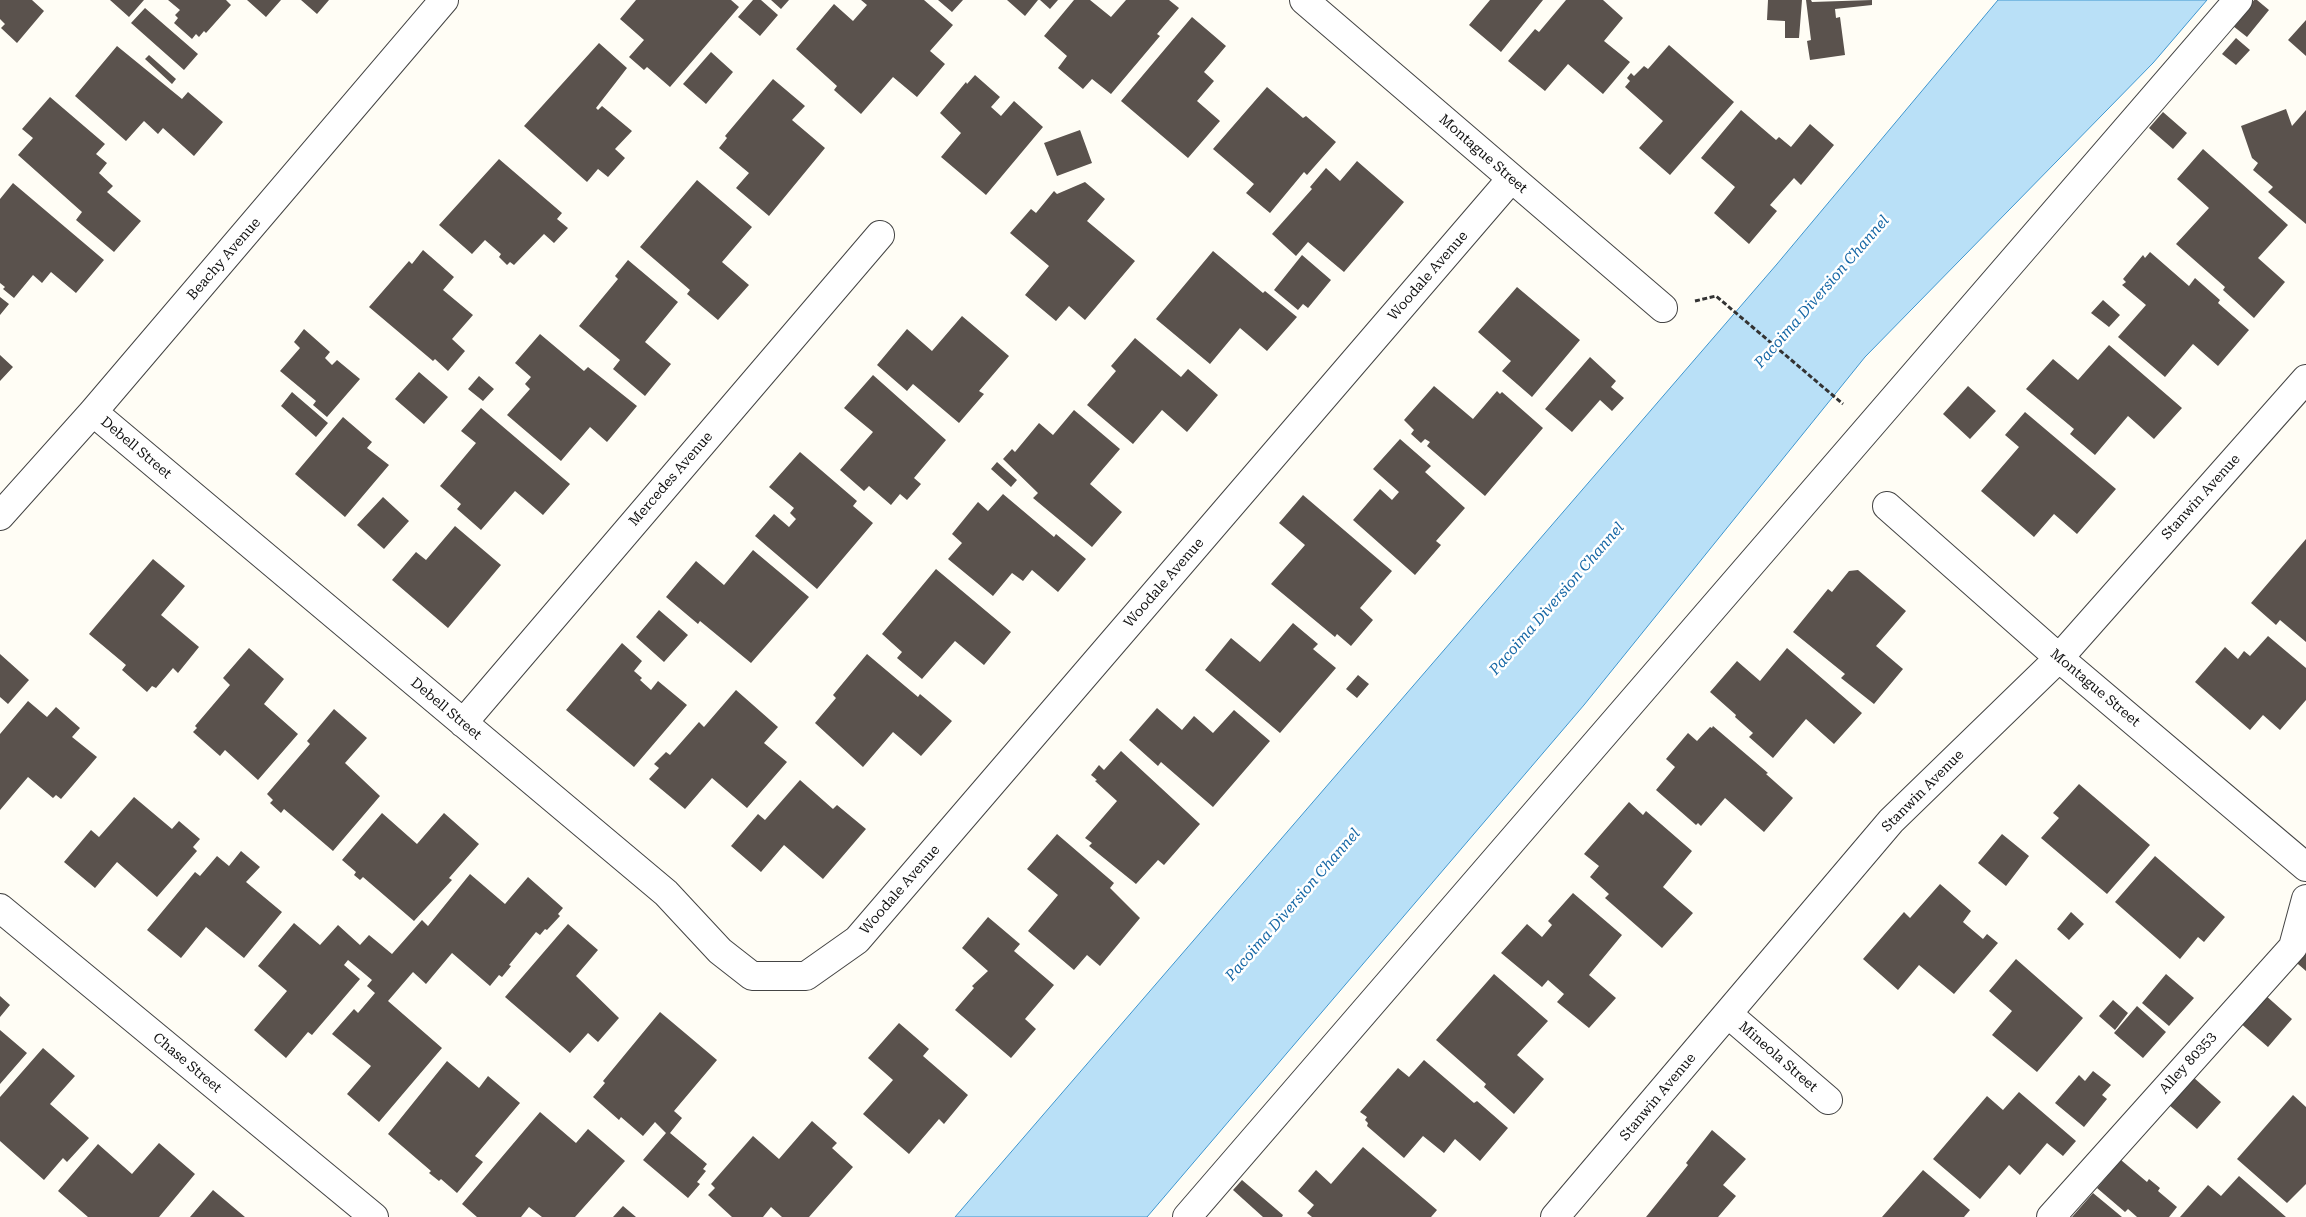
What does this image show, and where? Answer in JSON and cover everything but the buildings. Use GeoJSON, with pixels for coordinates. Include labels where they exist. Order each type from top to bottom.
{"type":"FeatureCollection","features":[{"type":"Feature","properties":{"kind":"street","name":"Beachy Avenue"},"geometry":{"type":"LineString","coordinates":[[0,516],[93,412],[444,0]]}},
{"type":"Feature","properties":{"kind":"street","name":"Montague Street"},"geometry":{"type":"LineString","coordinates":[[1304,0],[1663,308]]}},
{"type":"Feature","properties":{"kind":"street"},"geometry":{"type":"LineString","coordinates":[[1187,1217],[2238,0]]}},
{"type":"Feature","properties":{"kind":"street","name":"Woodale Avenue"},"geometry":{"type":"LineString","coordinates":[[806,976],[858,940],[1511,179]]}},
{"type":"Feature","properties":{"kind":"street","name":"Mercedes Avenue"},"geometry":{"type":"LineString","coordinates":[[463,723],[880,235]]}},
{"type":"Feature","properties":{"kind":"street","name":"Stanwin Avenue"},"geometry":{"type":"LineString","coordinates":[[1555,1217],[1891,821],[2059,658],[2306,379]]}},
{"type":"Feature","properties":{"kind":"street","name":"Debell Street"},"geometry":{"type":"LineString","coordinates":[[93,412],[666,893],[720,951],[752,976],[806,976]]}},
{"type":"Feature","properties":{"kind":"street","name":"Montague Street"},"geometry":{"type":"LineString","coordinates":[[1887,506],[2059,658],[2306,867]]}},
{"type":"Feature","properties":{"kind":"street","name":"Alley 80353"},"geometry":{"type":"LineString","coordinates":[[2051,1217],[2293,947],[2306,899]]}},
{"type":"Feature","properties":{"kind":"street","name":"Chase Street"},"geometry":{"type":"LineString","coordinates":[[0,908],[374,1217]]}},
{"type":"Feature","properties":{"kind":"street","name":"Mineola Street"},"geometry":{"type":"LineString","coordinates":[[1728,1014],[1828,1100]]}},
{"type":"Feature","properties":{"kind":"path"},"geometry":{"type":"LineString","coordinates":[[1716,296],[1850,410]]}},
{"type":"Feature","properties":{"kind":"water","name":"Pacoima Diversion Channel"},"geometry":{"type":"Polygon","coordinates":[[[1998,0],[2207,0],[2153,63],[1865,357],[1584,705],[1147,1217],[955,1217],[1777,264],[1998,0]]]}}]}
